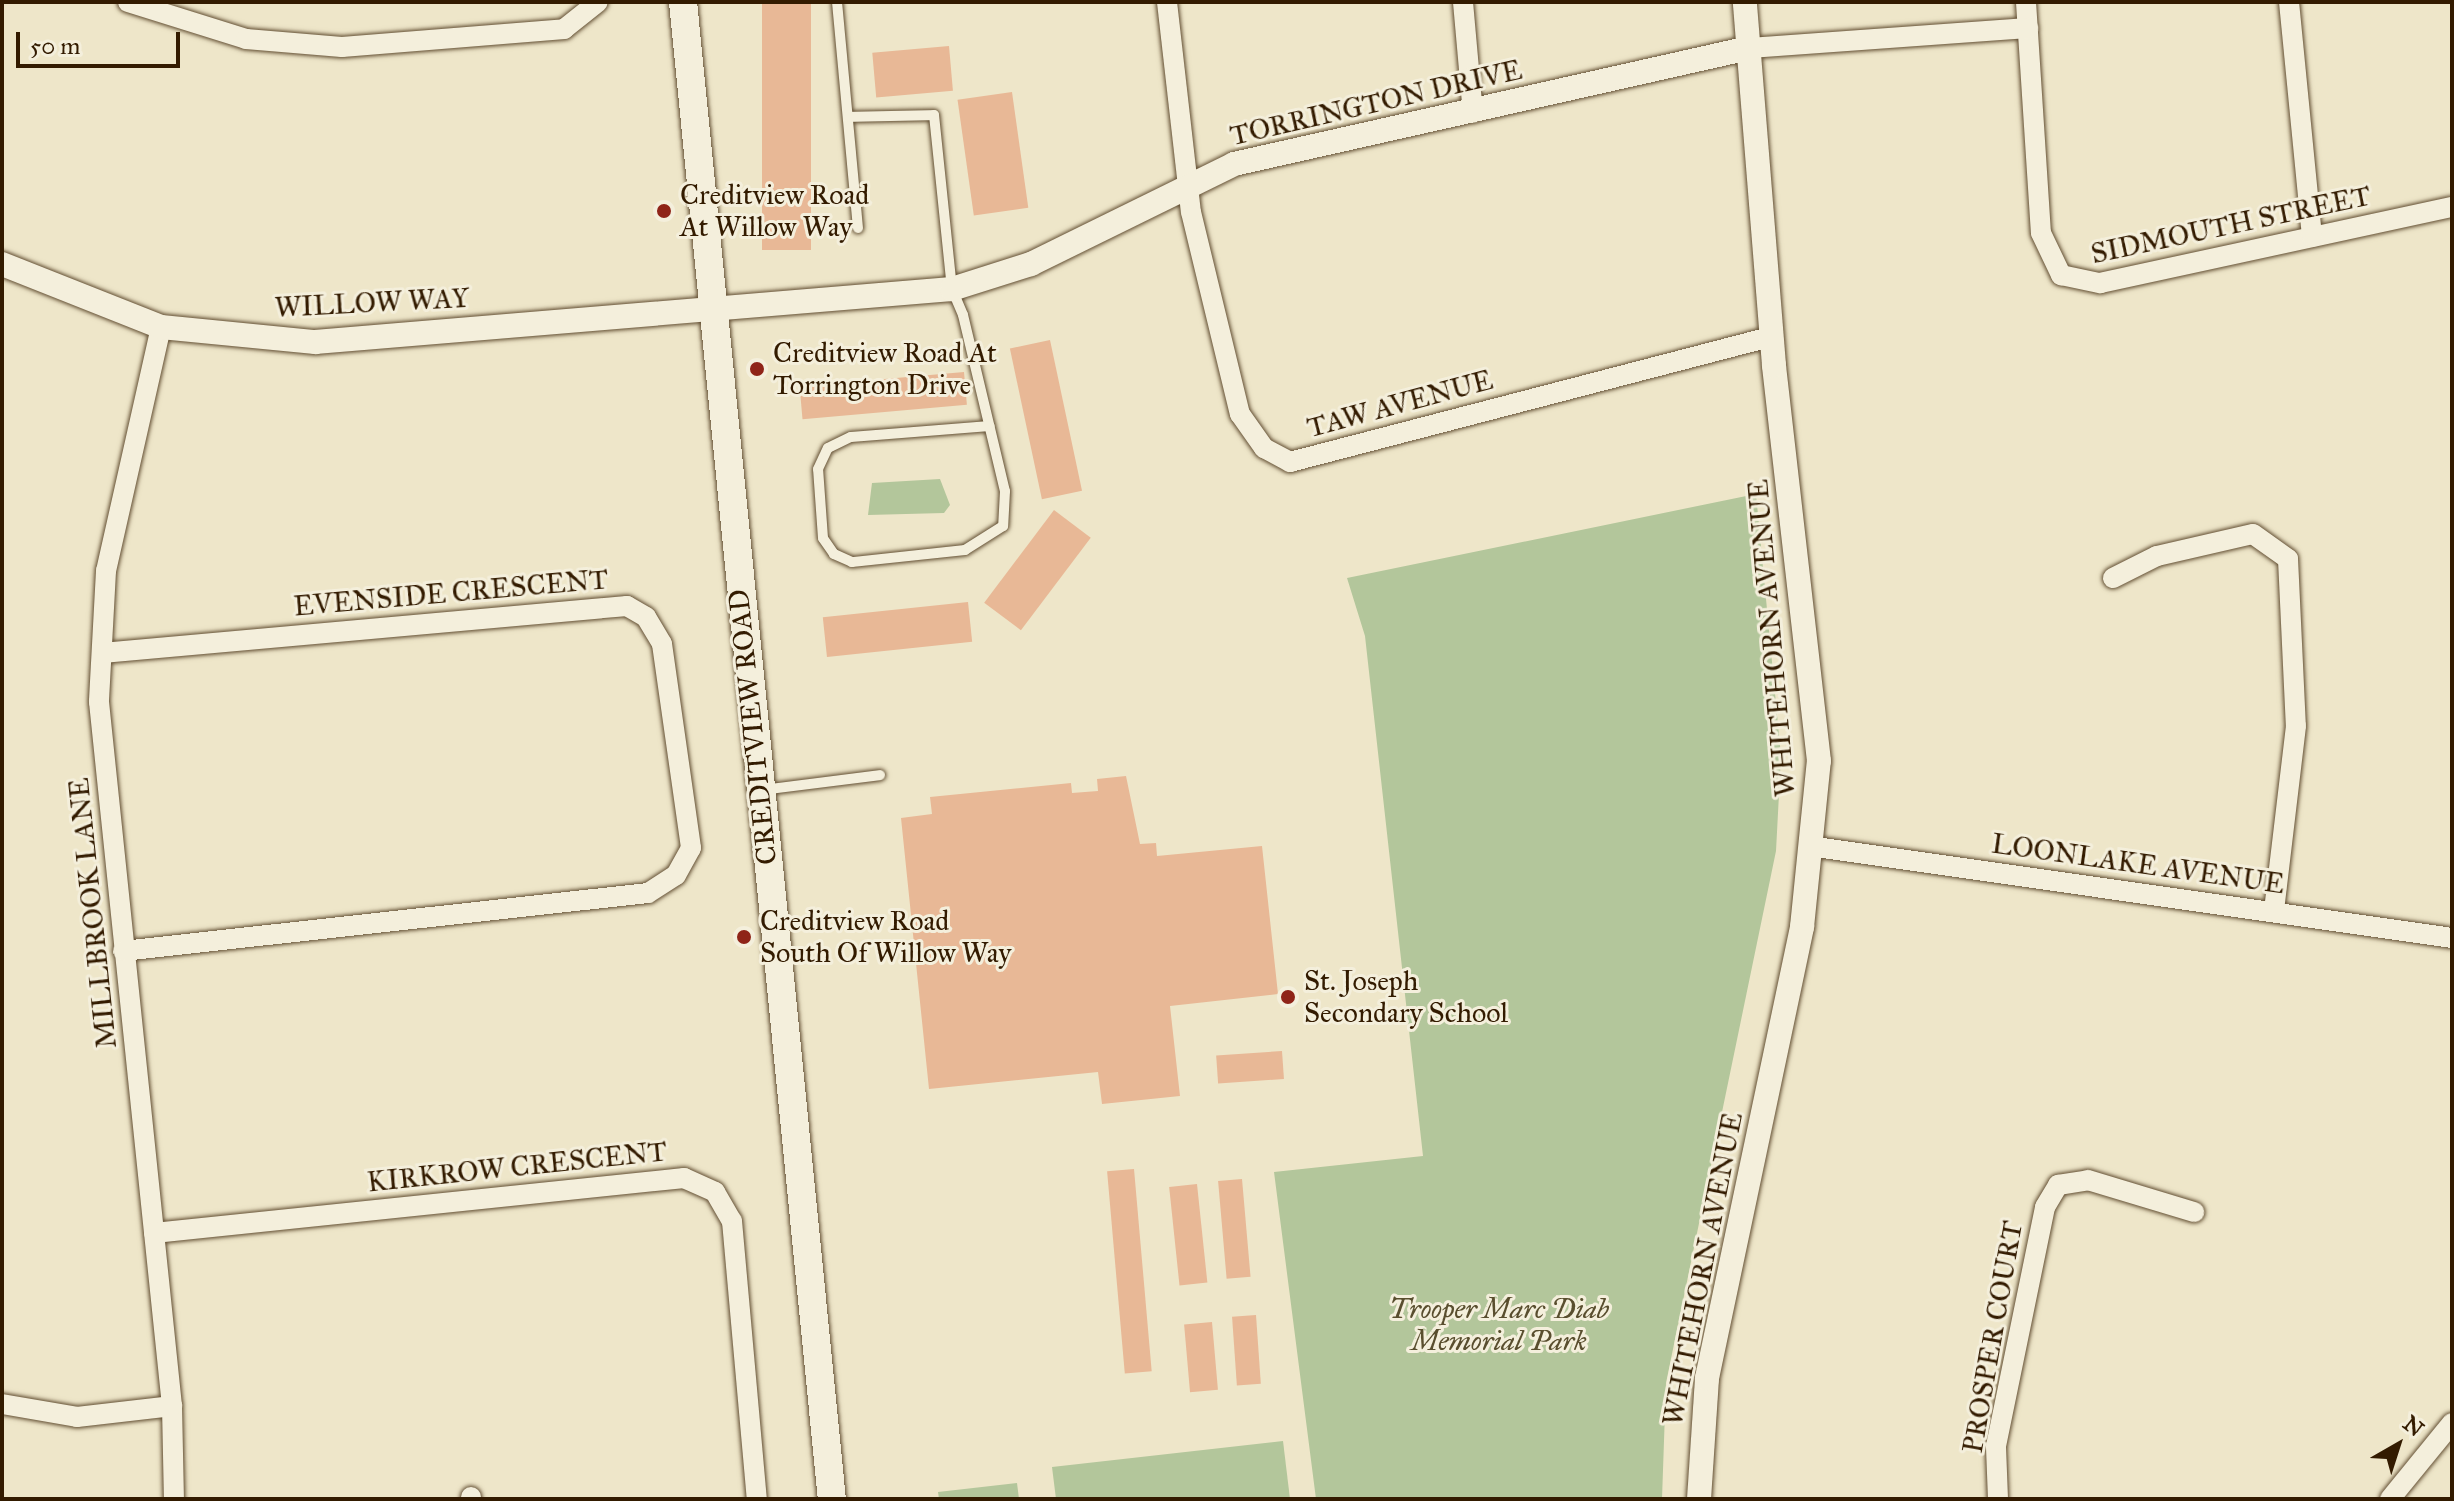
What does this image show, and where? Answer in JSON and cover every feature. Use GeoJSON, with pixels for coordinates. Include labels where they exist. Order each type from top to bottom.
{"type":"FeatureCollection","features":[{"type":"Feature","properties":{"kind":"main road","name":"CREDITVIEW ROAD"},"geometry":{"type":"LineString","coordinates":[[683,2],[710,306],[832,1499]]}},
{"type":"Feature","properties":{"kind":"street"},"geometry":{"type":"LineString","coordinates":[[128,2],[168,9],[246,39],[382,46],[564,29],[598,2]]}},
{"type":"Feature","properties":{"kind":"street","name":"TAW AVENUE"},"geometry":{"type":"LineString","coordinates":[[1167,2],[1187,187],[1240,414],[1264,448],[1290,462],[1772,336]]}},
{"type":"Feature","properties":{"kind":"street"},"geometry":{"type":"LineString","coordinates":[[1463,2],[1473,113]]}},
{"type":"Feature","properties":{"kind":"street","name":"WHITEHORN AVENUE"},"geometry":{"type":"LineString","coordinates":[[1699,1499],[1707,1378],[1816,847],[1819,761],[1772,336],[1745,2]]}},
{"type":"Feature","properties":{"kind":"street","name":"SIDMOUTH STREET"},"geometry":{"type":"LineString","coordinates":[[2026,2],[2041,233],[2061,275],[2100,283],[2452,207]]}},
{"type":"Feature","properties":{"kind":"street"},"geometry":{"type":"LineString","coordinates":[[2289,2],[2312,237]]}},
{"type":"Feature","properties":{"kind":"street","name":"TORRINGTON DRIVE"},"geometry":{"type":"LineString","coordinates":[[710,306],[952,289],[1031,264],[1234,164],[1473,113],[1749,48],[2028,28]]}},
{"type":"Feature","properties":{"kind":"street","name":"WILLOW WAY"},"geometry":{"type":"LineString","coordinates":[[2,264],[161,327],[315,342],[710,306]]}},
{"type":"Feature","properties":{"kind":"street","name":"MILLBROOK LANE"},"geometry":{"type":"LineString","coordinates":[[161,327],[106,571],[99,702],[172,1406],[174,1499]]}},
{"type":"Feature","properties":{"kind":"street"},"geometry":{"type":"LineString","coordinates":[[2113,578],[2157,556],[2253,534],[2288,559],[2296,726],[2274,911]]}},
{"type":"Feature","properties":{"kind":"street","name":"EVENSIDE CRESCENT"},"geometry":{"type":"LineString","coordinates":[[102,653],[627,606],[646,617],[662,644],[691,848],[676,875],[648,893],[123,951]]}},
{"type":"Feature","properties":{"kind":"street","name":"LOONLAKE AVENUE"},"geometry":{"type":"LineString","coordinates":[[1816,847],[2452,938]]}},
{"type":"Feature","properties":{"kind":"street","name":"KIRKROW CRESCENT"},"geometry":{"type":"LineString","coordinates":[[154,1233],[684,1178],[715,1192],[732,1221],[757,1499]]}},
{"type":"Feature","properties":{"kind":"street","name":"PROSPER COURT"},"geometry":{"type":"LineString","coordinates":[[1998,1499],[1996,1446],[2045,1207],[2058,1185],[2088,1180],[2194,1212]]}},
{"type":"Feature","properties":{"kind":"street"},"geometry":{"type":"LineString","coordinates":[[2,1404],[77,1417],[172,1406]]}},
{"type":"Feature","properties":{"kind":"street"},"geometry":{"type":"LineString","coordinates":[[2390,1499],[2452,1423]]}},
{"type":"Feature","properties":{"kind":"lane"},"geometry":{"type":"LineString","coordinates":[[837,2],[858,228]]}},
{"type":"Feature","properties":{"kind":"lane"},"geometry":{"type":"LineString","coordinates":[[848,117],[934,115],[952,289],[990,426],[1005,491],[1003,526],[989,541],[852,562],[834,554],[823,538],[817,463],[828,448],[851,437],[990,426]]}},
{"type":"Feature","properties":{"kind":"lane"},"geometry":{"type":"LineString","coordinates":[[760,790],[880,775]]}},
{"type":"Feature","properties":{"kind":"green space"},"geometry":{"type":"Polygon","coordinates":[[[940,479],[950,505],[944,513],[868,515],[872,483],[940,479]]]}},
{"type":"Feature","properties":{"kind":"green space","name":"Trooper Marc Diab Memorial Park"},"geometry":{"type":"Polygon","coordinates":[[[1756,494],[1781,756],[1776,851],[1666,1383],[1662,1499],[1316,1499],[1274,1172],[1423,1156],[1365,636],[1347,578],[1756,494]]]}},
{"type":"Feature","properties":{"kind":"green space"},"geometry":{"type":"Polygon","coordinates":[[[1283,1441],[1290,1499],[1056,1499],[1052,1467],[1283,1441]]]}},
{"type":"Feature","properties":{"kind":"green space"},"geometry":{"type":"Polygon","coordinates":[[[1017,1483],[1019,1499],[939,1499],[938,1492],[1017,1483]]]}},
{"type":"Feature","properties":{"kind":"building"},"geometry":{"type":"Polygon","coordinates":[[[762,2],[811,2],[811,250],[762,250],[762,2]]]}},
{"type":"Feature","properties":{"kind":"building"},"geometry":{"type":"Polygon","coordinates":[[[949,46],[953,91],[876,98],[872,53],[949,46]]]}},
{"type":"Feature","properties":{"kind":"building"},"geometry":{"type":"Polygon","coordinates":[[[1012,92],[1028,208],[974,216],[958,100],[1012,92]]]}},
{"type":"Feature","properties":{"kind":"building"},"geometry":{"type":"Polygon","coordinates":[[[1050,340],[1082,491],[1042,499],[1010,349],[1050,340]]]}},
{"type":"Feature","properties":{"kind":"building"},"geometry":{"type":"Polygon","coordinates":[[[964,372],[967,405],[803,419],[800,386],[964,372]]]}},
{"type":"Feature","properties":{"kind":"building"},"geometry":{"type":"Polygon","coordinates":[[[1054,510],[1091,538],[1021,630],[984,603],[1054,510]]]}},
{"type":"Feature","properties":{"kind":"building"},"geometry":{"type":"Polygon","coordinates":[[[968,602],[972,642],[827,657],[823,617],[968,602]]]}},
{"type":"Feature","properties":{"kind":"building"},"geometry":{"type":"Polygon","coordinates":[[[1126,776],[1140,844],[1156,843],[1157,856],[1262,846],[1278,994],[1170,1006],[1180,1096],[1102,1104],[1098,1072],[929,1089],[901,818],[932,814],[930,797],[1071,783],[1072,793],[1098,791],[1097,779],[1126,776]]]}},
{"type":"Feature","properties":{"kind":"building"},"geometry":{"type":"Polygon","coordinates":[[[1282,1051],[1284,1079],[1218,1084],[1216,1056],[1282,1051]]]}},
{"type":"Feature","properties":{"kind":"building"},"geometry":{"type":"Polygon","coordinates":[[[1134,1169],[1152,1371],[1125,1374],[1107,1171],[1134,1169]]]}},
{"type":"Feature","properties":{"kind":"building"},"geometry":{"type":"Polygon","coordinates":[[[1242,1179],[1251,1277],[1227,1279],[1218,1181],[1242,1179]]]}},
{"type":"Feature","properties":{"kind":"building"},"geometry":{"type":"Polygon","coordinates":[[[1197,1184],[1207,1282],[1180,1285],[1169,1187],[1197,1184]]]}},
{"type":"Feature","properties":{"kind":"building"},"geometry":{"type":"Polygon","coordinates":[[[1256,1315],[1261,1384],[1237,1386],[1232,1317],[1256,1315]]]}},
{"type":"Feature","properties":{"kind":"building"},"geometry":{"type":"Polygon","coordinates":[[[1212,1322],[1218,1390],[1190,1392],[1184,1324],[1212,1322]]]}},
{"type":"Feature","properties":{"kind":"place","name":"Creditview Road At Willow Way"},"geometry":{"type":"Point","coordinates":[664,211]}},
{"type":"Feature","properties":{"kind":"place","name":"Creditview Road At Torrington Drive"},"geometry":{"type":"Point","coordinates":[757,369]}},
{"type":"Feature","properties":{"kind":"place","name":"Creditview Road South Of Willow Way"},"geometry":{"type":"Point","coordinates":[744,937]}},
{"type":"Feature","properties":{"kind":"place","name":"St. Joseph Secondary School"},"geometry":{"type":"Point","coordinates":[1288,997]}}]}
